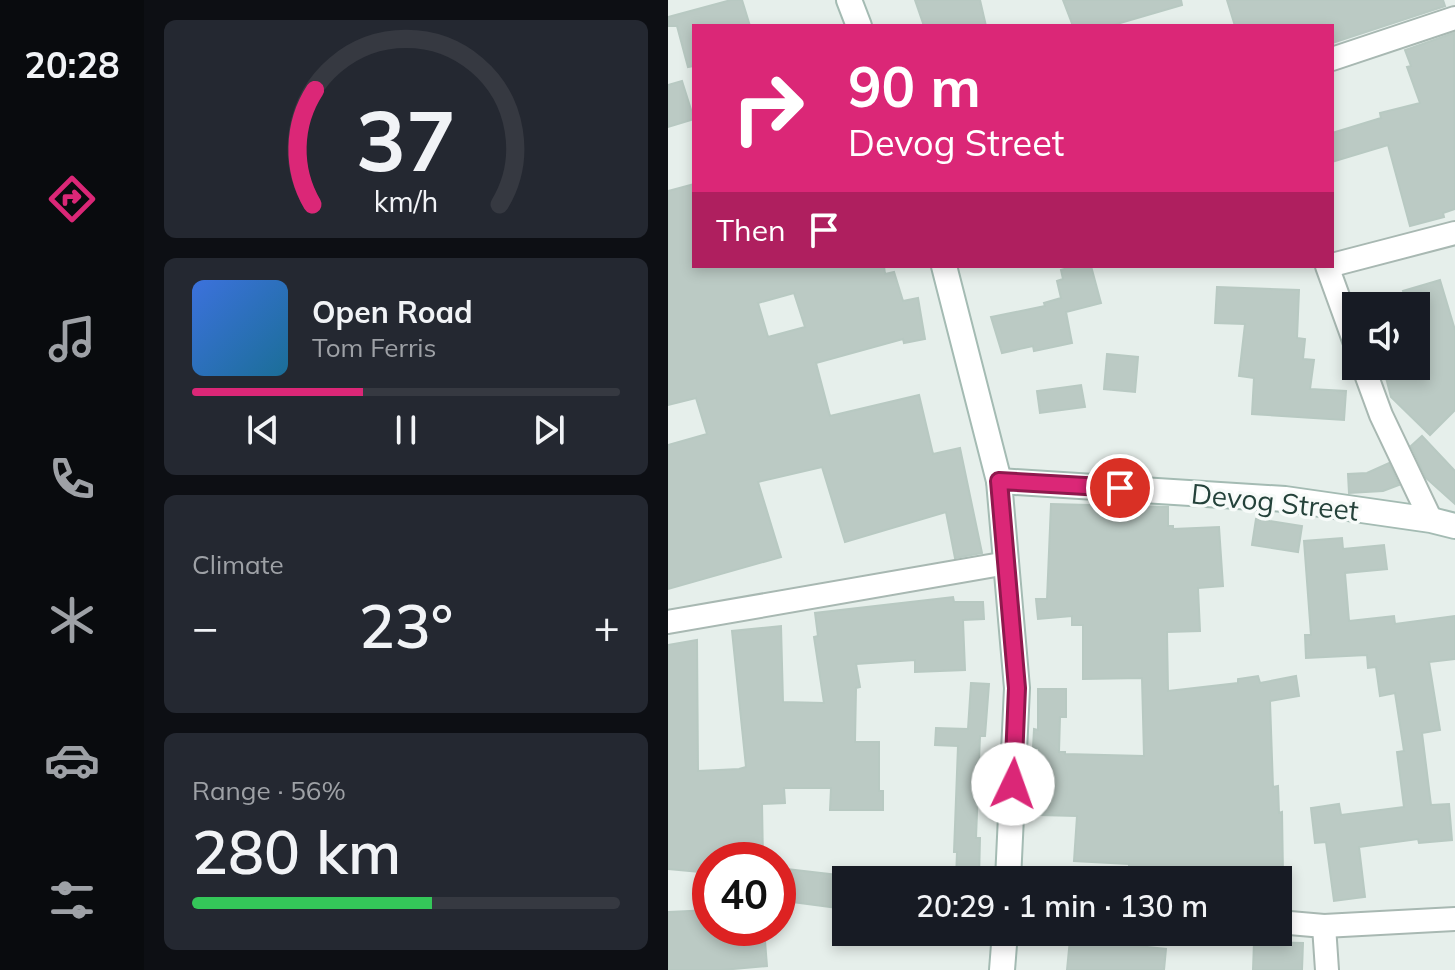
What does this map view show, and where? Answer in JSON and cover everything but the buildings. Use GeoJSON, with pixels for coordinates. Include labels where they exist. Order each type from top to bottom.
{"type":"FeatureCollection","features":[{"type":"Feature","properties":{"kind":"street"},"geometry":{"type":"LineString","coordinates":[[849,0],[858,24]]}},
{"type":"Feature","properties":{"kind":"street"},"geometry":{"type":"LineString","coordinates":[[1334,58],[1455,18]]}},
{"type":"Feature","properties":{"kind":"street"},"geometry":{"type":"LineString","coordinates":[[1334,264],[1455,233]]}},
{"type":"Feature","properties":{"kind":"street"},"geometry":{"type":"LineString","coordinates":[[945,268],[999,481],[1017,688],[1009,866]]}},
{"type":"Feature","properties":{"kind":"street"},"geometry":{"type":"LineString","coordinates":[[1329,268],[1342,306]]}},
{"type":"Feature","properties":{"kind":"street"},"geometry":{"type":"LineString","coordinates":[[1368,380],[1381,415],[1431,520]]}},
{"type":"Feature","properties":{"kind":"street","name":"Devog Street"},"geometry":{"type":"LineString","coordinates":[[999,481],[1285,499],[1455,526]]}},
{"type":"Feature","properties":{"kind":"street"},"geometry":{"type":"LineString","coordinates":[[668,622],[1007,563]]}},
{"type":"Feature","properties":{"kind":"street"},"geometry":{"type":"LineString","coordinates":[[1292,923],[1324,926],[1455,919]]}},
{"type":"Feature","properties":{"kind":"street"},"geometry":{"type":"LineString","coordinates":[[1324,926],[1327,970]]}},
{"type":"Feature","properties":{"kind":"street"},"geometry":{"type":"LineString","coordinates":[[1002,970],[1004,946]]}},
{"type":"Feature","properties":{"kind":"route"},"geometry":{"type":"LineString","coordinates":[[1013,784],[1017,688],[999,481],[1120,488]]}}]}
